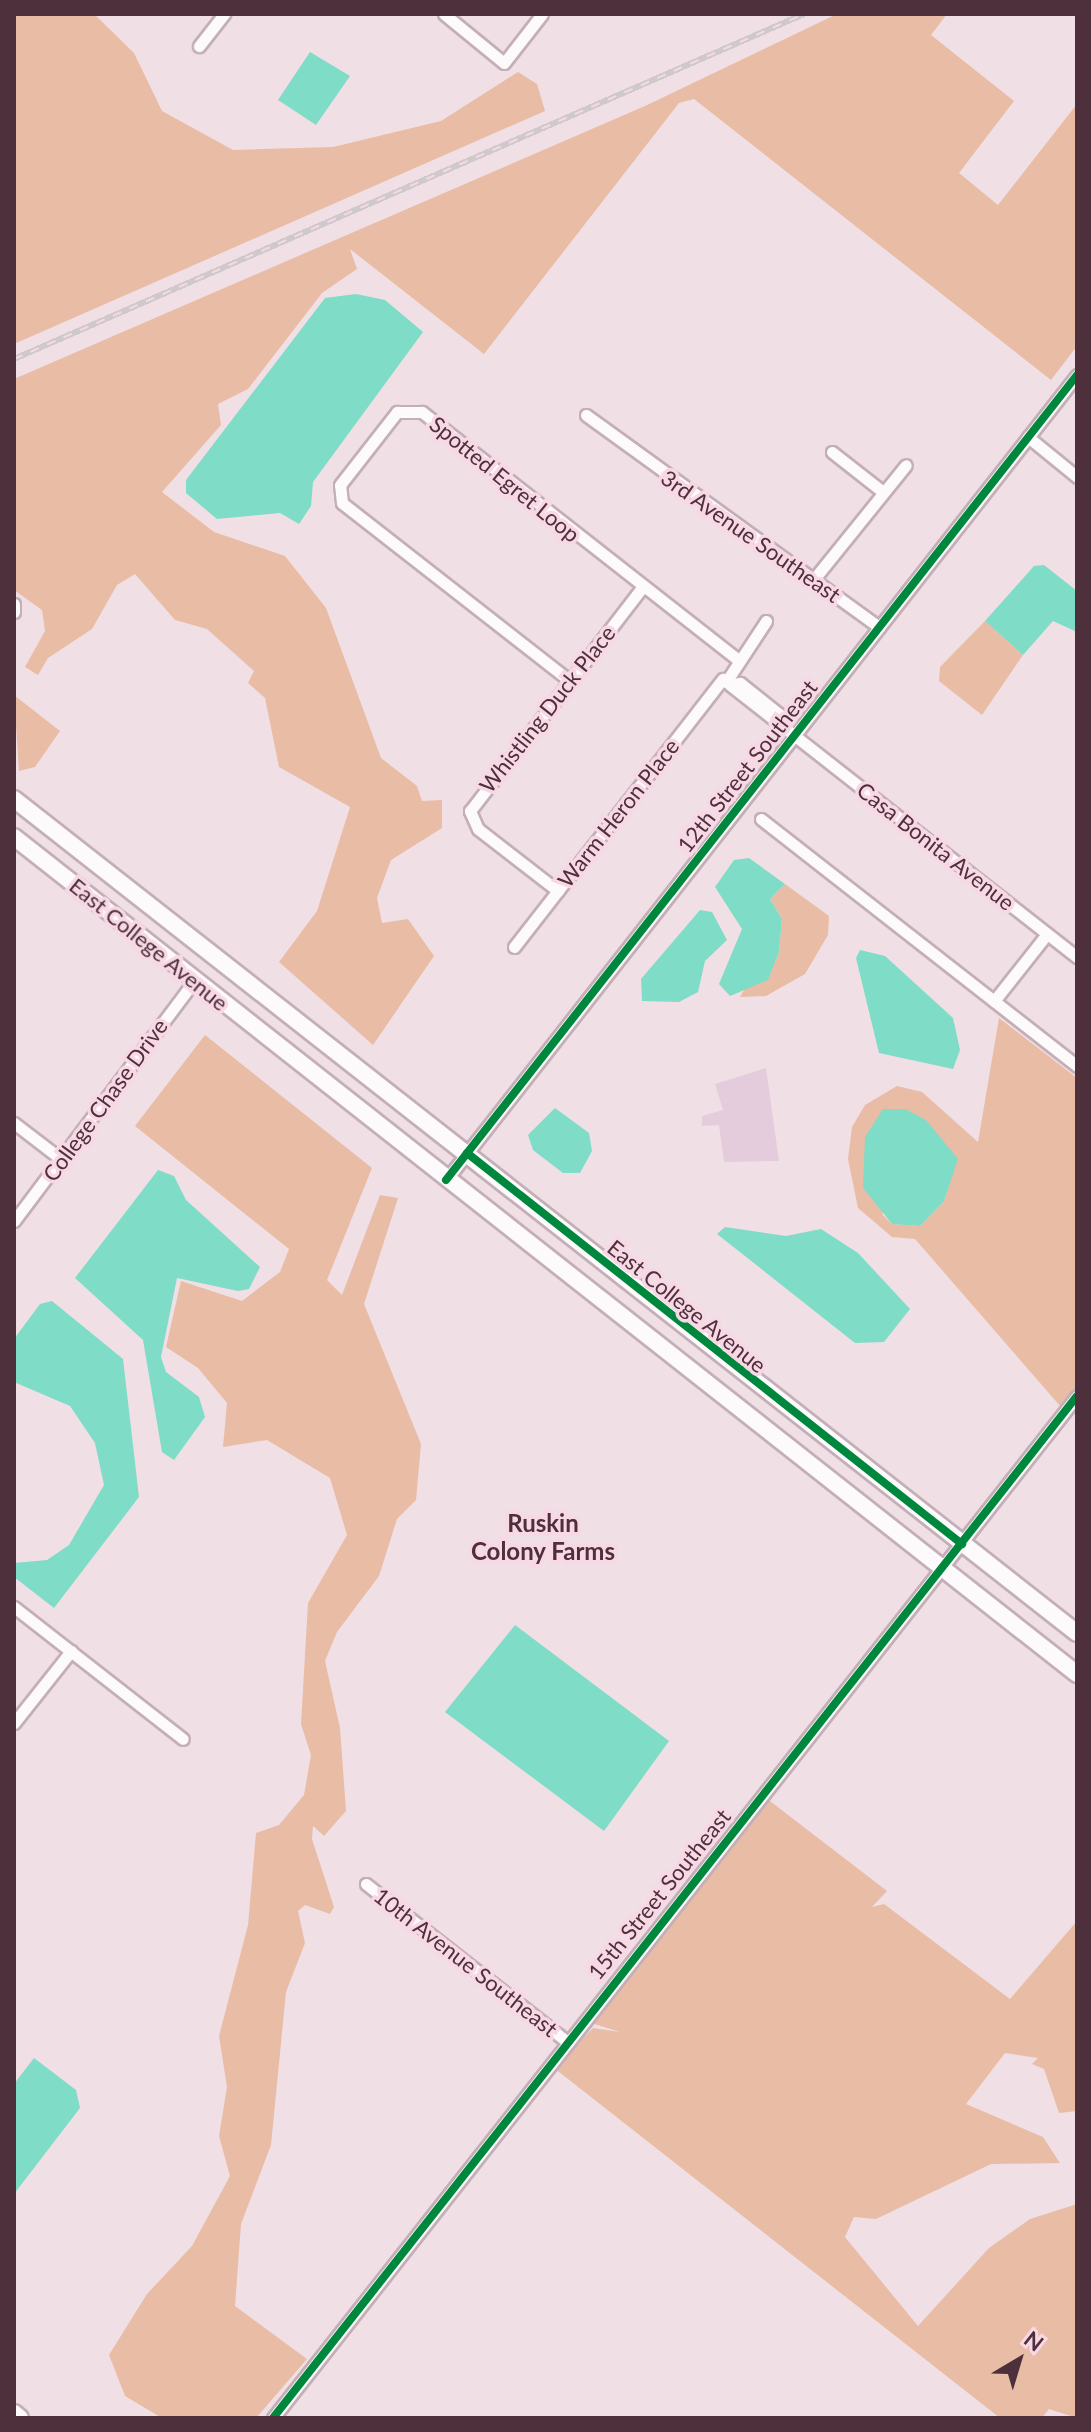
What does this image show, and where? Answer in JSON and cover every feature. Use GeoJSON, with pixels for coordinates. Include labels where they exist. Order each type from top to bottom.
{"type":"FeatureCollection","features":[{"type":"Feature","properties":{"kind":"main road","name":"East College Avenue"},"geometry":{"type":"LineString","coordinates":[[14,799],[1077,1633]]}},
{"type":"Feature","properties":{"kind":"main road"},"geometry":{"type":"LineString","coordinates":[[14,810],[53,830]]}},
{"type":"Feature","properties":{"kind":"main road","name":"East College Avenue"},"geometry":{"type":"LineString","coordinates":[[14,837],[940,1572],[1077,1674]]}},
{"type":"Feature","properties":{"kind":"main road"},"geometry":{"type":"LineString","coordinates":[[14,2413],[20,2418]]}},
{"type":"Feature","properties":{"kind":"street"},"geometry":{"type":"LineString","coordinates":[[199,46],[224,14]]}},
{"type":"Feature","properties":{"kind":"street"},"geometry":{"type":"LineString","coordinates":[[444,14],[504,63],[542,14]]}},
{"type":"Feature","properties":{"kind":"street","name":"12th Street Southeast"},"geometry":{"type":"LineString","coordinates":[[446,1180],[1077,375]]}},
{"type":"Feature","properties":{"kind":"street","name":"Spotted Egret Loop"},"geometry":{"type":"LineString","coordinates":[[570,681],[342,503],[340,485],[397,412],[414,408],[641,589],[738,660]]}},
{"type":"Feature","properties":{"kind":"street","name":"3rd Avenue Southeast"},"geometry":{"type":"LineString","coordinates":[[586,415],[727,524],[814,579],[879,627]]}},
{"type":"Feature","properties":{"kind":"street"},"geometry":{"type":"LineString","coordinates":[[1028,437],[1077,477]]}},
{"type":"Feature","properties":{"kind":"street"},"geometry":{"type":"LineString","coordinates":[[832,452],[883,492]]}},
{"type":"Feature","properties":{"kind":"street"},"geometry":{"type":"LineString","coordinates":[[814,579],[906,465]]}},
{"type":"Feature","properties":{"kind":"street","name":"Whistling Duck Place"},"geometry":{"type":"LineString","coordinates":[[558,891],[478,829],[470,811],[641,589]]}},
{"type":"Feature","properties":{"kind":"street"},"geometry":{"type":"LineString","coordinates":[[14,604],[14,612]]}},
{"type":"Feature","properties":{"kind":"street","name":"Warm Heron Place"},"geometry":{"type":"LineString","coordinates":[[514,947],[726,682],[766,621]]}},
{"type":"Feature","properties":{"kind":"street","name":"Casa Bonita Avenue"},"geometry":{"type":"LineString","coordinates":[[726,682],[740,683],[779,714],[780,723],[1077,957]]}},
{"type":"Feature","properties":{"kind":"street"},"geometry":{"type":"LineString","coordinates":[[761,819],[1077,1066]]}},
{"type":"Feature","properties":{"kind":"street"},"geometry":{"type":"LineString","coordinates":[[994,1001],[1047,934]]}},
{"type":"Feature","properties":{"kind":"street","name":"College Chase Drive"},"geometry":{"type":"LineString","coordinates":[[14,1221],[195,980]]}},
{"type":"Feature","properties":{"kind":"street"},"geometry":{"type":"LineString","coordinates":[[14,1123],[62,1160]]}},
{"type":"Feature","properties":{"kind":"street","name":"15th Street Southeast"},"geometry":{"type":"LineString","coordinates":[[273,2418],[565,2040],[1077,1396]]}},
{"type":"Feature","properties":{"kind":"street"},"geometry":{"type":"LineString","coordinates":[[14,1607],[183,1739]]}},
{"type":"Feature","properties":{"kind":"street"},"geometry":{"type":"LineString","coordinates":[[14,1723],[71,1651]]}},
{"type":"Feature","properties":{"kind":"street","name":"10th Avenue Southeast"},"geometry":{"type":"LineString","coordinates":[[366,1884],[565,2040]]}},
{"type":"Feature","properties":{"kind":"shaded area"},"geometry":{"type":"Polygon","coordinates":[[[14,14],[94,14],[134,53],[162,111],[233,150],[333,147],[441,121],[518,72],[537,84],[545,111],[14,344],[14,14]]]}},
{"type":"Feature","properties":{"kind":"shaded area"},"geometry":{"type":"Polygon","coordinates":[[[837,14],[947,14],[931,35],[1014,101],[959,173],[998,205],[1077,104],[1077,346],[1051,380],[694,99],[679,103],[484,354],[350,249],[357,269],[322,293],[248,389],[218,404],[221,425],[162,492],[214,532],[285,556],[326,608],[381,758],[417,786],[422,801],[442,800],[442,828],[391,860],[377,898],[382,923],[408,919],[434,956],[373,1045],[279,962],[317,911],[350,807],[279,767],[265,698],[248,683],[254,671],[207,629],[175,620],[135,574],[117,585],[92,629],[48,658],[38,675],[25,667],[45,631],[42,610],[14,590],[14,379],[645,106],[837,14]]]}},
{"type":"Feature","properties":{"kind":"shaded area"},"geometry":{"type":"Polygon","coordinates":[[[310,52],[350,76],[316,125],[278,100],[310,52]]]}},
{"type":"Feature","properties":{"kind":"shaded area"},"geometry":{"type":"Polygon","coordinates":[[[356,294],[385,300],[423,332],[313,482],[311,506],[299,524],[280,513],[217,519],[186,493],[186,480],[325,298],[356,294]]]}},
{"type":"Feature","properties":{"kind":"shaded area"},"geometry":{"type":"Polygon","coordinates":[[[1044,565],[1077,591],[1077,632],[1053,621],[1023,655],[985,621],[1034,566],[1044,565]]]}},
{"type":"Feature","properties":{"kind":"shaded area"},"geometry":{"type":"Polygon","coordinates":[[[985,621],[1023,655],[982,715],[939,681],[940,667],[985,621]]]}},
{"type":"Feature","properties":{"kind":"shaded area"},"geometry":{"type":"Polygon","coordinates":[[[14,695],[60,731],[35,767],[19,771],[14,695]]]}},
{"type":"Feature","properties":{"kind":"shaded area"},"geometry":{"type":"Polygon","coordinates":[[[749,858],[785,884],[770,899],[782,919],[779,952],[768,980],[730,996],[719,984],[742,929],[715,887],[734,860],[749,858]]]}},
{"type":"Feature","properties":{"kind":"shaded area"},"geometry":{"type":"Polygon","coordinates":[[[785,884],[829,916],[828,935],[805,974],[766,996],[740,997],[748,983],[768,979],[779,952],[782,919],[770,899],[785,884]]]}},
{"type":"Feature","properties":{"kind":"shaded area"},"geometry":{"type":"Polygon","coordinates":[[[700,910],[712,912],[727,940],[705,961],[698,992],[679,1002],[642,1001],[641,979],[700,910]]]}},
{"type":"Feature","properties":{"kind":"shaded area"},"geometry":{"type":"Polygon","coordinates":[[[860,950],[885,956],[953,1018],[960,1050],[953,1069],[879,1053],[856,958],[860,950]]]}},
{"type":"Feature","properties":{"kind":"shaded area"},"geometry":{"type":"Polygon","coordinates":[[[999,1018],[1077,1078],[1077,1387],[1061,1407],[915,1239],[892,1237],[858,1208],[848,1159],[852,1127],[865,1105],[897,1086],[922,1092],[978,1142],[999,1018]],[[956,1162],[882,1214],[892,1224],[920,1226],[944,1201],[956,1162]]]}},
{"type":"Feature","properties":{"kind":"shaded area"},"geometry":{"type":"Polygon","coordinates":[[[205,1035],[372,1168],[327,1280],[342,1295],[380,1195],[398,1198],[364,1304],[421,1444],[416,1500],[397,1519],[379,1576],[337,1632],[325,1661],[340,1728],[346,1811],[324,1836],[313,1826],[312,1839],[334,1907],[330,1914],[305,1905],[298,1911],[305,1943],[286,1992],[271,2145],[241,2224],[235,2306],[307,2359],[256,2418],[162,2418],[125,2396],[109,2355],[147,2294],[192,2246],[230,2176],[219,2136],[227,2087],[219,2036],[248,1925],[256,1833],[279,1825],[304,1795],[311,1755],[301,1724],[308,1603],[347,1535],[330,1478],[267,1440],[223,1447],[227,1403],[198,1368],[166,1347],[181,1281],[242,1301],[280,1272],[289,1249],[135,1126],[205,1035]]]}},
{"type":"Feature","properties":{"kind":"shaded area"},"geometry":{"type":"Polygon","coordinates":[[[555,1108],[589,1133],[592,1151],[580,1173],[563,1173],[533,1150],[528,1135],[555,1108]]]}},
{"type":"Feature","properties":{"kind":"shaded area"},"geometry":{"type":"Polygon","coordinates":[[[883,1109],[905,1109],[926,1120],[958,1159],[944,1201],[920,1226],[892,1224],[863,1188],[865,1137],[883,1109]]]}},
{"type":"Feature","properties":{"kind":"shaded area"},"geometry":{"type":"Polygon","coordinates":[[[158,1170],[174,1176],[186,1200],[260,1267],[249,1289],[238,1291],[177,1278],[161,1357],[166,1372],[199,1397],[205,1417],[174,1460],[162,1452],[143,1340],[75,1278],[158,1170]]]}},
{"type":"Feature","properties":{"kind":"shaded area"},"geometry":{"type":"Polygon","coordinates":[[[725,1227],[786,1236],[821,1229],[858,1253],[910,1309],[884,1342],[855,1343],[717,1234],[725,1227]]]}},
{"type":"Feature","properties":{"kind":"shaded area"},"geometry":{"type":"Polygon","coordinates":[[[52,1301],[123,1359],[139,1497],[54,1608],[14,1577],[14,1563],[47,1560],[69,1545],[104,1485],[95,1443],[70,1406],[14,1382],[14,1339],[40,1304],[52,1301]]]}},
{"type":"Feature","properties":{"kind":"shaded area"},"geometry":{"type":"Polygon","coordinates":[[[515,1625],[669,1741],[604,1831],[445,1712],[515,1625]]]}},
{"type":"Feature","properties":{"kind":"shaded area"},"geometry":{"type":"Polygon","coordinates":[[[766,1798],[887,1891],[872,1907],[884,1904],[1010,1999],[1077,1921],[1077,2111],[1059,2113],[1044,2069],[1032,2064],[1038,2058],[1005,2053],[966,2104],[1043,2137],[1060,2163],[991,2164],[876,2219],[854,2217],[845,2237],[918,2326],[989,2248],[1030,2219],[1077,2204],[1077,2418],[1049,2409],[1042,2418],[1000,2418],[554,2068],[593,2028],[620,2032],[591,2023],[766,1798]]]}},
{"type":"Feature","properties":{"kind":"shaded area"},"geometry":{"type":"Polygon","coordinates":[[[34,2058],[76,2090],[80,2108],[14,2194],[14,2084],[34,2058]]]}},
{"type":"Feature","properties":{"kind":"building"},"geometry":{"type":"Polygon","coordinates":[[[766,1068],[779,1161],[724,1162],[719,1125],[702,1126],[702,1116],[723,1110],[715,1084],[766,1068]]]}},
{"type":"Feature","properties":{"kind":"railway"},"geometry":{"type":"LineString","coordinates":[[14,359],[804,14]]}},
{"type":"Feature","properties":{"kind":"cycle path"},"geometry":{"type":"LineString","coordinates":[[446,1180],[1077,375]]}},
{"type":"Feature","properties":{"kind":"cycle path"},"geometry":{"type":"LineString","coordinates":[[467,1153],[962,1544]]}},
{"type":"Feature","properties":{"kind":"cycle path"},"geometry":{"type":"LineString","coordinates":[[273,2418],[1077,1396]]}},
{"type":"Feature","properties":{"kind":"district","name":"Ruskin Colony Farms"},"geometry":{"type":"Point","coordinates":[543,1537]}}]}
